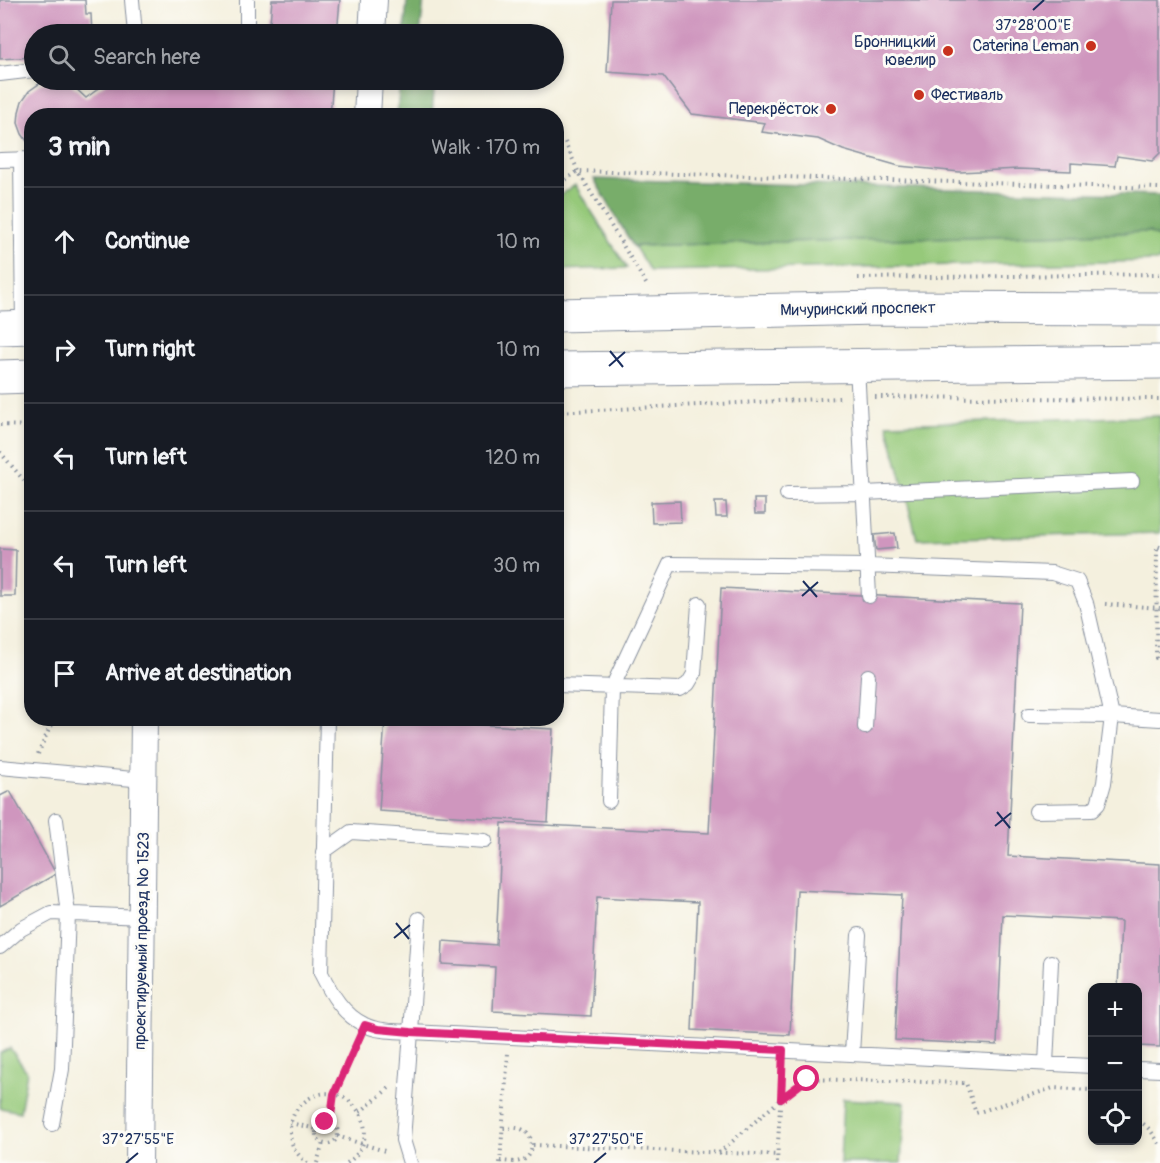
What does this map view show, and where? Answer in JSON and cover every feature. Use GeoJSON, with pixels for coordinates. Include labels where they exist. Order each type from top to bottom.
{"type":"FeatureCollection","features":[{"type":"Feature","properties":{"kind":"main road","name":"Мичуринский проспект"},"geometry":{"type":"LineString","coordinates":[[564,315],[878,308],[1160,309]]}},
{"type":"Feature","properties":{"kind":"main road"},"geometry":{"type":"LineString","coordinates":[[564,369],[1160,362]]}},
{"type":"Feature","properties":{"kind":"main road"},"geometry":{"type":"LineString","coordinates":[[0,377],[24,376]]}},
{"type":"Feature","properties":{"kind":"street"},"geometry":{"type":"LineString","coordinates":[[373,24],[374,0]]}},
{"type":"Feature","properties":{"kind":"street"},"geometry":{"type":"LineString","coordinates":[[367,108],[368,90]]}},
{"type":"Feature","properties":{"kind":"street","name":"проектируемый проезд № 1523"},"geometry":{"type":"LineString","coordinates":[[139,1163],[144,726]]}},
{"type":"Feature","properties":{"kind":"lane"},"geometry":{"type":"LineString","coordinates":[[132,0],[134,24]]}},
{"type":"Feature","properties":{"kind":"lane"},"geometry":{"type":"LineString","coordinates":[[247,0],[247,24]]}},
{"type":"Feature","properties":{"kind":"lane"},"geometry":{"type":"LineString","coordinates":[[0,74],[24,71]]}},
{"type":"Feature","properties":{"kind":"lane"},"geometry":{"type":"LineString","coordinates":[[0,160],[24,159]]}},
{"type":"Feature","properties":{"kind":"lane"},"geometry":{"type":"LineString","coordinates":[[18,327],[24,201]]}},
{"type":"Feature","properties":{"kind":"lane"},"geometry":{"type":"LineString","coordinates":[[857,366],[870,596]]}},
{"type":"Feature","properties":{"kind":"lane"},"geometry":{"type":"LineString","coordinates":[[787,494],[864,493],[1132,481]]}},
{"type":"Feature","properties":{"kind":"lane"},"geometry":{"type":"LineString","coordinates":[[609,801],[612,688],[670,564],[868,566],[1052,573],[1077,581],[1086,603],[1112,716],[1104,783],[1098,804],[1092,810],[1036,811]]}},
{"type":"Feature","properties":{"kind":"lane"},"geometry":{"type":"LineString","coordinates":[[564,685],[680,689],[688,684],[694,674],[699,604]]}},
{"type":"Feature","properties":{"kind":"lane"},"geometry":{"type":"LineString","coordinates":[[866,727],[868,676]]}},
{"type":"Feature","properties":{"kind":"lane"},"geometry":{"type":"LineString","coordinates":[[1029,715],[1160,719]]}},
{"type":"Feature","properties":{"kind":"lane"},"geometry":{"type":"LineString","coordinates":[[327,726],[321,973],[338,1003],[365,1025],[378,1029],[411,1032],[1088,1066]]}},
{"type":"Feature","properties":{"kind":"lane"},"geometry":{"type":"LineString","coordinates":[[0,767],[144,780]]}},
{"type":"Feature","properties":{"kind":"lane"},"geometry":{"type":"LineString","coordinates":[[52,1124],[63,1069],[68,914],[56,820]]}},
{"type":"Feature","properties":{"kind":"lane"},"geometry":{"type":"LineString","coordinates":[[323,852],[351,832],[485,841]]}},
{"type":"Feature","properties":{"kind":"lane"},"geometry":{"type":"LineString","coordinates":[[0,947],[21,929],[51,913],[142,917]]}},
{"type":"Feature","properties":{"kind":"lane"},"geometry":{"type":"LineString","coordinates":[[409,1161],[403,1140],[419,919]]}},
{"type":"Feature","properties":{"kind":"lane"},"geometry":{"type":"LineString","coordinates":[[852,1054],[859,935]]}},
{"type":"Feature","properties":{"kind":"lane"},"geometry":{"type":"LineString","coordinates":[[1046,1064],[1051,962]]}},
{"type":"Feature","properties":{"kind":"lane"},"geometry":{"type":"LineString","coordinates":[[1142,1069],[1160,1070]]}},
{"type":"Feature","properties":{"kind":"path"},"geometry":{"type":"LineString","coordinates":[[565,142],[578,171],[649,288]]}},
{"type":"Feature","properties":{"kind":"path"},"geometry":{"type":"LineString","coordinates":[[564,181],[578,171],[1160,188]]}},
{"type":"Feature","properties":{"kind":"path"},"geometry":{"type":"LineString","coordinates":[[0,425],[24,426]]}},
{"type":"Feature","properties":{"kind":"path"},"geometry":{"type":"LineString","coordinates":[[0,452],[24,480]]}},
{"type":"Feature","properties":{"kind":"path"},"geometry":{"type":"LineString","coordinates":[[1160,547],[1157,546],[1156,658],[1160,658]]}},
{"type":"Feature","properties":{"kind":"path"},"geometry":{"type":"LineString","coordinates":[[1086,603],[1158,608]]}},
{"type":"Feature","properties":{"kind":"path"},"geometry":{"type":"LineString","coordinates":[[31,768],[50,726]]}},
{"type":"Feature","properties":{"kind":"path"},"geometry":{"type":"LineString","coordinates":[[330,1123],[334,1094],[365,1025]]}},
{"type":"Feature","properties":{"kind":"path"},"geometry":{"type":"LineString","coordinates":[[498,1050],[508,1050],[502,1128],[500,1162],[521,1161],[529,1155],[533,1145],[530,1136],[521,1129],[502,1128]]}},
{"type":"Feature","properties":{"kind":"path"},"geometry":{"type":"LineString","coordinates":[[777,1163],[783,1050]]}},
{"type":"Feature","properties":{"kind":"path"},"geometry":{"type":"LineString","coordinates":[[360,1112],[408,1073]]}},
{"type":"Feature","properties":{"kind":"path"},"geometry":{"type":"LineString","coordinates":[[720,1153],[807,1079],[966,1083],[976,1113],[1053,1088],[1088,1090]]}},
{"type":"Feature","properties":{"kind":"path"},"geometry":{"type":"LineString","coordinates":[[308,1163],[298,1154],[292,1144],[290,1123],[294,1113],[307,1099],[325,1093],[334,1094],[353,1104],[360,1112],[364,1122],[365,1133],[362,1144],[357,1154],[347,1163]]}},
{"type":"Feature","properties":{"kind":"path"},"geometry":{"type":"LineString","coordinates":[[290,1123],[317,1129]]}},
{"type":"Feature","properties":{"kind":"path"},"geometry":{"type":"LineString","coordinates":[[330,1123],[338,1131],[337,1136],[329,1143],[323,1143],[319,1140],[317,1129],[320,1124],[330,1123]]}},
{"type":"Feature","properties":{"kind":"path"},"geometry":{"type":"LineString","coordinates":[[1142,1123],[1151,1131],[1160,1146]]}},
{"type":"Feature","properties":{"kind":"path"},"geometry":{"type":"LineString","coordinates":[[337,1136],[409,1161]]}},
{"type":"Feature","properties":{"kind":"path"},"geometry":{"type":"LineString","coordinates":[[316,1163],[323,1143]]}},
{"type":"Feature","properties":{"kind":"path"},"geometry":{"type":"LineString","coordinates":[[533,1145],[778,1155]]}},
{"type":"Feature","properties":{"kind":"green space"},"geometry":{"type":"Polygon","coordinates":[[[407,0],[424,0],[421,24],[405,24],[407,0]]]}},
{"type":"Feature","properties":{"kind":"green space"},"geometry":{"type":"Polygon","coordinates":[[[399,90],[434,90],[433,108],[398,108],[399,90]]]}},
{"type":"Feature","properties":{"kind":"green space"},"geometry":{"type":"Polygon","coordinates":[[[594,179],[1160,195],[1160,238],[1149,232],[633,246],[594,179]]]}},
{"type":"Feature","properties":{"kind":"green space"},"geometry":{"type":"Polygon","coordinates":[[[575,185],[627,268],[564,270],[564,193],[575,185]]]}},
{"type":"Feature","properties":{"kind":"green space"},"geometry":{"type":"Polygon","coordinates":[[[1149,232],[1160,238],[1160,261],[650,271],[634,246],[1149,232]]]}},
{"type":"Feature","properties":{"kind":"green space"},"geometry":{"type":"Polygon","coordinates":[[[1160,416],[1160,533],[917,539],[887,424],[1160,416]]]}},
{"type":"Feature","properties":{"kind":"green space"},"geometry":{"type":"Polygon","coordinates":[[[10,1048],[27,1072],[20,1112],[0,1108],[0,1053],[10,1048]]]}},
{"type":"Feature","properties":{"kind":"green space"},"geometry":{"type":"Polygon","coordinates":[[[843,1099],[905,1102],[901,1163],[840,1163],[843,1099]]]}},
{"type":"Feature","properties":{"kind":"building"},"geometry":{"type":"Polygon","coordinates":[[[0,0],[85,0],[86,14],[91,14],[92,24],[24,24],[24,58],[0,59],[0,0]]]}},
{"type":"Feature","properties":{"kind":"building"},"geometry":{"type":"Polygon","coordinates":[[[272,0],[340,0],[338,24],[270,24],[272,0]]]}},
{"type":"Feature","properties":{"kind":"building","name":"Фестиваль"},"geometry":{"type":"Polygon","coordinates":[[[611,0],[1160,0],[1160,153],[1152,161],[1117,156],[1115,166],[1071,163],[1071,171],[1018,169],[960,172],[899,166],[843,150],[818,139],[762,132],[765,123],[692,114],[663,76],[607,72],[611,0]]]}},
{"type":"Feature","properties":{"kind":"building"},"geometry":{"type":"Polygon","coordinates":[[[30,90],[77,90],[86,98],[97,90],[332,90],[331,108],[24,108],[24,137],[22,134],[18,123],[19,112],[22,101],[30,90]]]}},
{"type":"Feature","properties":{"kind":"building"},"geometry":{"type":"Polygon","coordinates":[[[754,499],[765,499],[765,514],[755,514],[754,499]]]}},
{"type":"Feature","properties":{"kind":"building"},"geometry":{"type":"Polygon","coordinates":[[[680,501],[681,522],[652,523],[651,502],[680,501]]]}},
{"type":"Feature","properties":{"kind":"building"},"geometry":{"type":"Polygon","coordinates":[[[715,502],[726,502],[727,517],[716,517],[715,502]]]}},
{"type":"Feature","properties":{"kind":"building"},"geometry":{"type":"Polygon","coordinates":[[[895,533],[897,548],[876,550],[874,535],[895,533]]]}},
{"type":"Feature","properties":{"kind":"building"},"geometry":{"type":"Polygon","coordinates":[[[0,549],[16,550],[15,596],[0,596],[0,549]]]}},
{"type":"Feature","properties":{"kind":"building"},"geometry":{"type":"Polygon","coordinates":[[[721,588],[1020,603],[1008,856],[1160,864],[1160,1047],[1142,1046],[1142,983],[1118,983],[1121,921],[1003,915],[997,1045],[895,1040],[902,895],[797,890],[790,1035],[692,1030],[698,902],[597,897],[591,1016],[493,1011],[495,967],[442,964],[443,941],[496,945],[502,823],[709,833],[721,588]]]}},
{"type":"Feature","properties":{"kind":"building"},"geometry":{"type":"Polygon","coordinates":[[[385,726],[503,726],[553,729],[548,822],[379,811],[385,726]]]}},
{"type":"Feature","properties":{"kind":"building"},"geometry":{"type":"Polygon","coordinates":[[[10,791],[56,874],[0,906],[0,796],[10,791]]]}},
{"type":"Feature","properties":{"kind":"place","name":"Caterina Leman"},"geometry":{"type":"Point","coordinates":[1091,46]}},
{"type":"Feature","properties":{"kind":"place","name":"Бронницкий ювелир"},"geometry":{"type":"Point","coordinates":[948,51]}},
{"type":"Feature","properties":{"kind":"place","name":"Фестиваль"},"geometry":{"type":"Point","coordinates":[919,95]}},
{"type":"Feature","properties":{"kind":"place","name":"Перекрёсток"},"geometry":{"type":"Point","coordinates":[831,109]}},
{"type":"Feature","properties":{"kind":"route"},"geometry":{"type":"LineString","coordinates":[[325,1122],[330,1123],[334,1094],[365,1025],[378,1029],[411,1032],[783,1050],[781,1099],[807,1079]]}}]}
